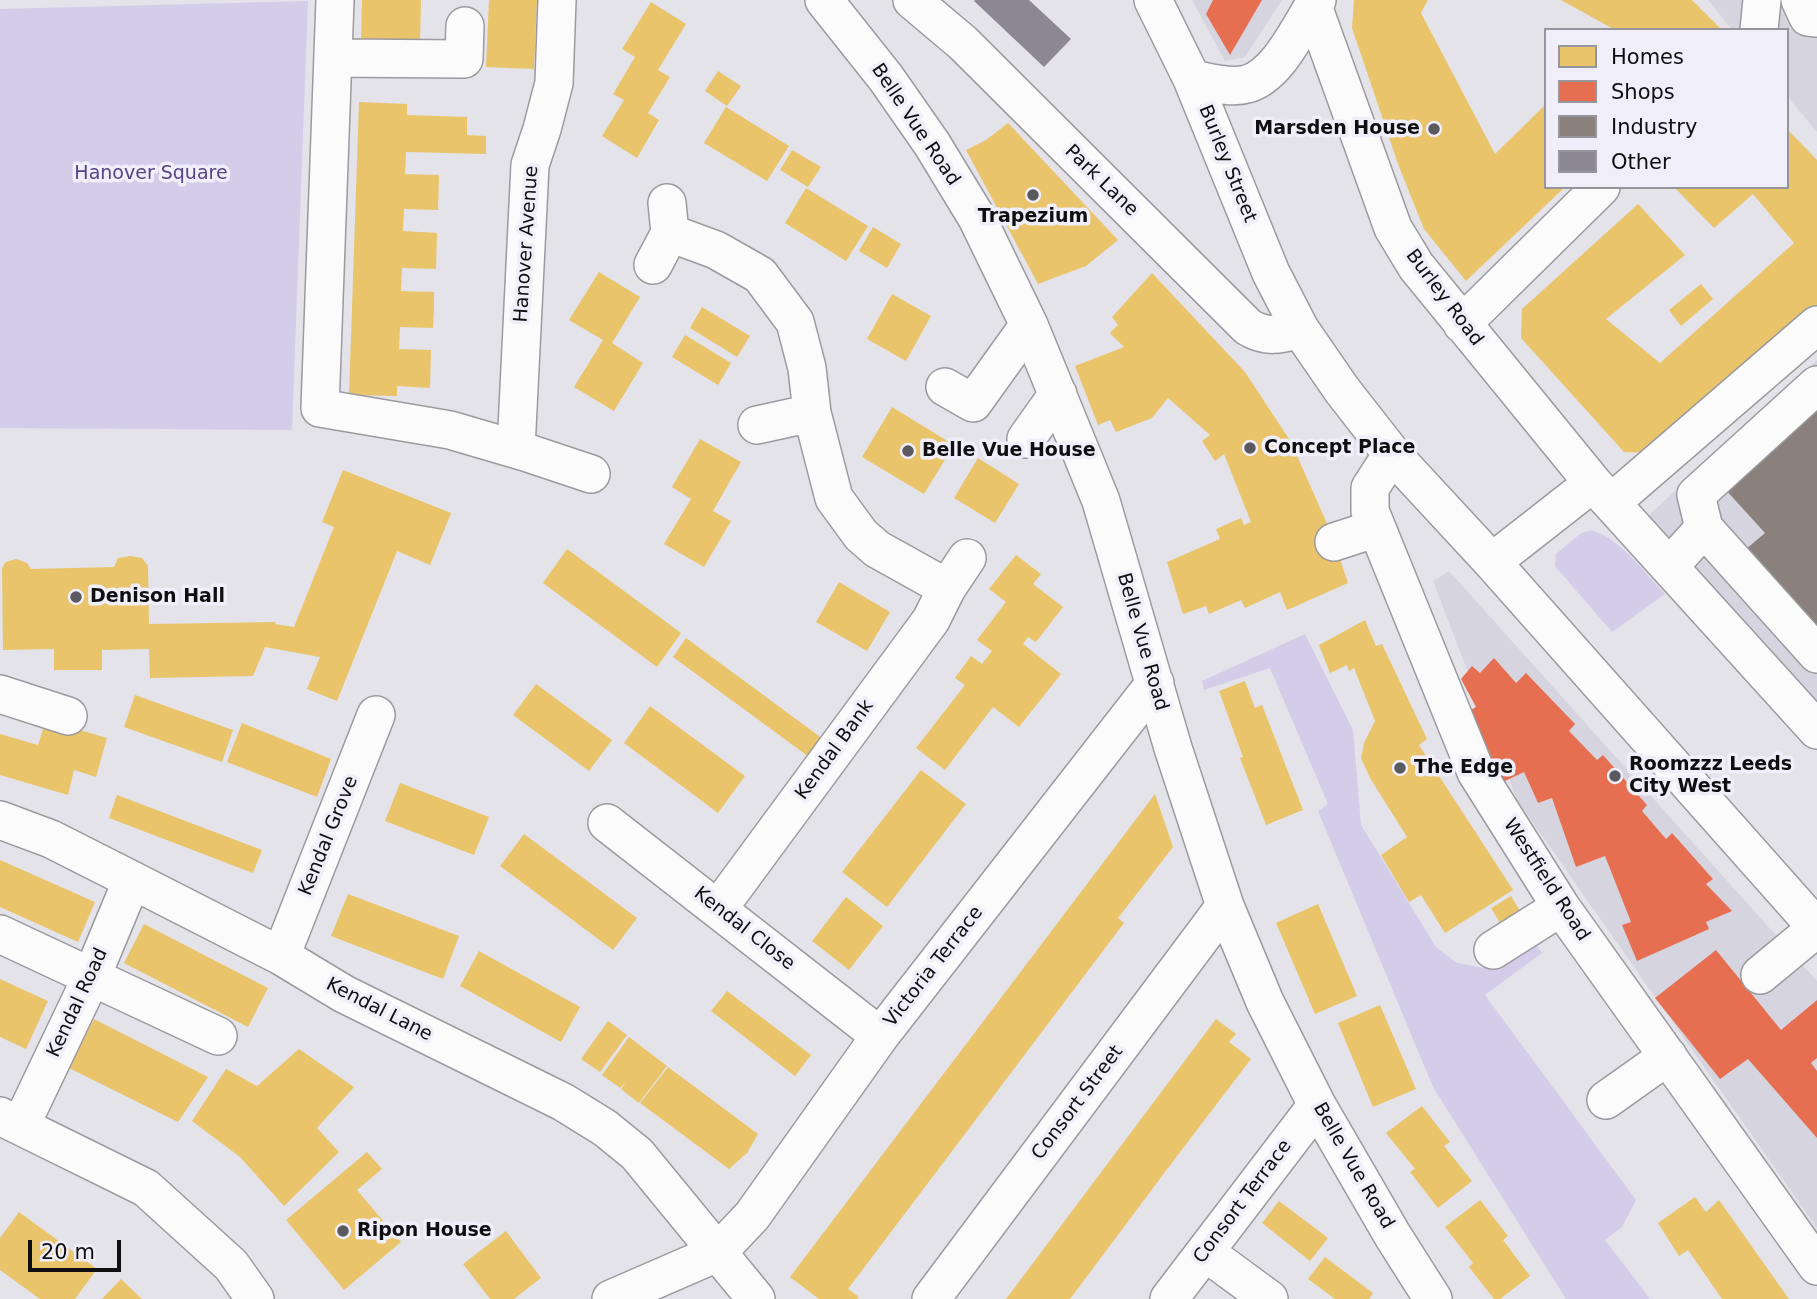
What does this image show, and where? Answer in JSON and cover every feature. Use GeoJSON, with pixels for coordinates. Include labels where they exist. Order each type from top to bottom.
{"type":"FeatureCollection","features":[{"type":"Feature","properties":{"kind":"street"},"geometry":{"type":"LineString","coordinates":[[335,0],[320,408],[450,430],[591,474]]}},
{"type":"Feature","properties":{"kind":"street","name":"Hanover Avenue"},"geometry":{"type":"LineString","coordinates":[[516,449],[530,165],[554,83],[557,0]]}},
{"type":"Feature","properties":{"kind":"street","name":"Belle Vue Road"},"geometry":{"type":"LineString","coordinates":[[824,0],[886,78],[932,144],[977,218],[1029,325],[1101,502],[1172,748],[1226,906],[1265,1002],[1317,1105],[1433,1299]]}},
{"type":"Feature","properties":{"kind":"street","name":"Park Lane"},"geometry":{"type":"LineString","coordinates":[[912,0],[963,43],[1248,327],[1258,333],[1276,336],[1300,329]]}},
{"type":"Feature","properties":{"kind":"street","name":"Burley Street"},"geometry":{"type":"LineString","coordinates":[[1153,0],[1192,79],[1271,273],[1300,329]]}},
{"type":"Feature","properties":{"kind":"street"},"geometry":{"type":"LineString","coordinates":[[1759,28],[1762,0]]}},
{"type":"Feature","properties":{"kind":"street"},"geometry":{"type":"LineString","coordinates":[[1800,0],[1808,17],[1817,18]]}},
{"type":"Feature","properties":{"kind":"street"},"geometry":{"type":"LineString","coordinates":[[1192,79],[1246,85],[1264,76],[1280,58],[1315,3]]}},
{"type":"Feature","properties":{"kind":"street","name":"Burley Road"},"geometry":{"type":"LineString","coordinates":[[1315,3],[1394,228],[1416,266],[1603,493],[1817,730]]}},
{"type":"Feature","properties":{"kind":"street"},"geometry":{"type":"LineString","coordinates":[[333,58],[464,59],[465,26]]}},
{"type":"Feature","properties":{"kind":"street"},"geometry":{"type":"LineString","coordinates":[[1462,324],[1599,189]]}},
{"type":"Feature","properties":{"kind":"street"},"geometry":{"type":"LineString","coordinates":[[653,265],[668,218],[760,275],[795,322],[807,368],[812,413],[834,498],[861,535],[877,549],[947,588]]}},
{"type":"Feature","properties":{"kind":"street"},"geometry":{"type":"LineString","coordinates":[[945,387],[973,403],[1029,325]]}},
{"type":"Feature","properties":{"kind":"street"},"geometry":{"type":"LineString","coordinates":[[1492,562],[1603,493],[1817,325]]}},
{"type":"Feature","properties":{"kind":"street"},"geometry":{"type":"LineString","coordinates":[[1300,329],[1392,454],[1492,562],[1817,928],[1760,975]]}},
{"type":"Feature","properties":{"kind":"street"},"geometry":{"type":"LineString","coordinates":[[1817,385],[1696,495],[1704,528],[1817,654]]}},
{"type":"Feature","properties":{"kind":"street"},"geometry":{"type":"LineString","coordinates":[[1026,439],[1058,394]]}},
{"type":"Feature","properties":{"kind":"street"},"geometry":{"type":"LineString","coordinates":[[757,425],[812,413]]}},
{"type":"Feature","properties":{"kind":"street","name":"Westfield Road"},"geometry":{"type":"LineString","coordinates":[[1392,454],[1370,488],[1370,511],[1476,772],[1562,907],[1817,1266]]}},
{"type":"Feature","properties":{"kind":"street"},"geometry":{"type":"LineString","coordinates":[[1334,542],[1377,528]]}},
{"type":"Feature","properties":{"kind":"street"},"geometry":{"type":"LineString","coordinates":[[1669,567],[1704,528]]}},
{"type":"Feature","properties":{"kind":"street","name":"Kendal Bank"},"geometry":{"type":"LineString","coordinates":[[718,909],[931,620],[947,588],[967,558]]}},
{"type":"Feature","properties":{"kind":"street","name":"Victoria Terrace"},"geometry":{"type":"LineString","coordinates":[[717,1253],[752,1216],[880,1037],[1155,682]]}},
{"type":"Feature","properties":{"kind":"street"},"geometry":{"type":"LineString","coordinates":[[0,694],[68,716]]}},
{"type":"Feature","properties":{"kind":"street","name":"Kendal Grove"},"geometry":{"type":"LineString","coordinates":[[281,956],[376,715]]}},
{"type":"Feature","properties":{"kind":"street","name":"Kendal Lane"},"geometry":{"type":"LineString","coordinates":[[0,820],[51,839],[132,880],[281,956],[344,994],[563,1102],[606,1128],[637,1154],[756,1299]]}},
{"type":"Feature","properties":{"kind":"street","name":"Kendal Close"},"geometry":{"type":"LineString","coordinates":[[607,823],[880,1037]]}},
{"type":"Feature","properties":{"kind":"street","name":"Kendal Road"},"geometry":{"type":"LineString","coordinates":[[10,1120],[92,976],[132,880]]}},
{"type":"Feature","properties":{"kind":"street","name":"Consort Street"},"geometry":{"type":"LineString","coordinates":[[931,1299],[1226,906]]}},
{"type":"Feature","properties":{"kind":"street"},"geometry":{"type":"LineString","coordinates":[[1493,950],[1562,907]]}},
{"type":"Feature","properties":{"kind":"street"},"geometry":{"type":"LineString","coordinates":[[0,934],[218,1036]]}},
{"type":"Feature","properties":{"kind":"street"},"geometry":{"type":"LineString","coordinates":[[1606,1100],[1668,1056]]}},
{"type":"Feature","properties":{"kind":"street","name":"Consort Terrace"},"geometry":{"type":"LineString","coordinates":[[1169,1299],[1317,1105]]}},
{"type":"Feature","properties":{"kind":"street"},"geometry":{"type":"LineString","coordinates":[[10,1120],[146,1188],[231,1265],[255,1299]]}},
{"type":"Feature","properties":{"kind":"street"},"geometry":{"type":"LineString","coordinates":[[1205,1252],[1269,1299]]}},
{"type":"Feature","properties":{"kind":"street"},"geometry":{"type":"LineString","coordinates":[[611,1299],[717,1253]]}},
{"type":"Feature","properties":{"kind":"shaded area"},"geometry":{"type":"Polygon","coordinates":[[[1192,0],[1282,0],[1245,57],[1225,61],[1192,0]]]}},
{"type":"Feature","properties":{"kind":"shaded area"},"geometry":{"type":"Polygon","coordinates":[[[1708,0],[1817,0],[1817,132],[1789,98],[1789,28],[1730,28],[1708,0]]]}},
{"type":"Feature","properties":{"kind":"shaded area"},"geometry":{"type":"Polygon","coordinates":[[[1817,360],[1817,706],[1648,516],[1817,360]]]}},
{"type":"Feature","properties":{"kind":"shaded area"},"geometry":{"type":"Polygon","coordinates":[[[1449,571],[1817,981],[1817,1228],[1517,800],[1433,581],[1449,571]]]}},
{"type":"Feature","properties":{"kind":"green space","name":"Hanover Square"},"geometry":{"type":"Polygon","coordinates":[[[308,1],[292,430],[0,428],[0,9],[308,1]]]}},
{"type":"Feature","properties":{"kind":"green space"},"geometry":{"type":"Polygon","coordinates":[[[1591,530],[1622,548],[1665,594],[1612,632],[1555,566],[1556,554],[1580,534],[1591,530]]]}},
{"type":"Feature","properties":{"kind":"green space"},"geometry":{"type":"Polygon","coordinates":[[[1305,634],[1353,730],[1361,825],[1436,947],[1457,963],[1484,968],[1502,963],[1537,946],[1542,953],[1485,995],[1636,1200],[1622,1227],[1605,1240],[1650,1299],[1566,1299],[1433,1087],[1318,811],[1328,804],[1270,668],[1204,690],[1202,681],[1305,634]]]}},
{"type":"Feature","properties":{"kind":"building: Homes"},"geometry":{"type":"Polygon","coordinates":[[[362,0],[421,0],[420,43],[361,41],[362,0]]]}},
{"type":"Feature","properties":{"kind":"building: Homes"},"geometry":{"type":"Polygon","coordinates":[[[489,0],[537,0],[534,69],[486,67],[489,0]]]}},
{"type":"Feature","properties":{"kind":"building: Homes","name":"Marsden House"},"geometry":{"type":"Polygon","coordinates":[[[1354,0],[1428,0],[1421,13],[1495,154],[1544,106],[1544,189],[1563,189],[1466,281],[1424,229],[1398,164],[1352,28],[1354,0]]]}},
{"type":"Feature","properties":{"kind":"building: Homes"},"geometry":{"type":"Polygon","coordinates":[[[1561,0],[1692,0],[1720,28],[1611,28],[1561,0]]]}},
{"type":"Feature","properties":{"kind":"building: Homes"},"geometry":{"type":"Polygon","coordinates":[[[651,2],[686,24],[658,70],[670,77],[648,113],[659,120],[637,158],[602,136],[624,100],[613,94],[635,57],[622,49],[651,2]]]}},
{"type":"Feature","properties":{"kind":"building: Homes"},"geometry":{"type":"Polygon","coordinates":[[[718,71],[741,86],[727,106],[705,91],[718,71]]]}},
{"type":"Feature","properties":{"kind":"building: Homes"},"geometry":{"type":"Polygon","coordinates":[[[359,102],[407,104],[407,115],[467,117],[467,135],[486,136],[486,154],[406,152],[405,174],[439,175],[438,210],[404,209],[403,231],[437,233],[436,269],[402,268],[401,291],[434,292],[434,310],[433,328],[400,327],[399,349],[431,350],[430,388],[397,386],[397,396],[349,395],[359,102]]]}},
{"type":"Feature","properties":{"kind":"building: Homes"},"geometry":{"type":"Polygon","coordinates":[[[726,107],[789,146],[767,181],[704,143],[726,107]]]}},
{"type":"Feature","properties":{"kind":"building: Homes","name":"Trapezium"},"geometry":{"type":"Polygon","coordinates":[[[1008,123],[1118,240],[1086,266],[1038,284],[966,150],[986,140],[1008,123]]]}},
{"type":"Feature","properties":{"kind":"building: Homes"},"geometry":{"type":"Polygon","coordinates":[[[1789,131],[1817,160],[1817,305],[1654,453],[1624,452],[1521,338],[1522,309],[1638,204],[1685,255],[1606,319],[1660,363],[1794,243],[1753,194],[1714,228],[1676,189],[1789,189],[1789,131]]]}},
{"type":"Feature","properties":{"kind":"building: Homes"},"geometry":{"type":"Polygon","coordinates":[[[792,150],[821,167],[808,187],[780,170],[792,150]]]}},
{"type":"Feature","properties":{"kind":"building: Homes"},"geometry":{"type":"Polygon","coordinates":[[[806,188],[868,226],[846,261],[785,223],[806,188]]]}},
{"type":"Feature","properties":{"kind":"building: Homes"},"geometry":{"type":"Polygon","coordinates":[[[873,227],[901,244],[887,268],[859,251],[873,227]]]}},
{"type":"Feature","properties":{"kind":"building: Homes"},"geometry":{"type":"Polygon","coordinates":[[[599,272],[640,297],[612,343],[643,363],[614,411],[574,387],[603,340],[569,320],[599,272]]]}},
{"type":"Feature","properties":{"kind":"building: Homes","name":"Concept Place"},"geometry":{"type":"Polygon","coordinates":[[[1152,273],[1245,372],[1291,442],[1332,535],[1348,583],[1287,610],[1280,592],[1245,608],[1241,600],[1209,614],[1206,606],[1183,614],[1167,562],[1220,539],[1216,529],[1241,518],[1244,525],[1251,522],[1224,454],[1215,461],[1202,441],[1210,435],[1168,398],[1152,418],[1116,432],[1110,420],[1098,425],[1075,366],[1124,347],[1110,333],[1118,325],[1112,317],[1152,273]]]}},
{"type":"Feature","properties":{"kind":"building: Homes"},"geometry":{"type":"Polygon","coordinates":[[[1701,284],[1713,299],[1681,326],[1669,310],[1701,284]]]}},
{"type":"Feature","properties":{"kind":"building: Homes"},"geometry":{"type":"Polygon","coordinates":[[[892,294],[931,316],[906,361],[867,339],[892,294]]]}},
{"type":"Feature","properties":{"kind":"building: Homes"},"geometry":{"type":"Polygon","coordinates":[[[702,307],[750,336],[737,357],[690,328],[702,307]]]}},
{"type":"Feature","properties":{"kind":"building: Homes"},"geometry":{"type":"Polygon","coordinates":[[[685,335],[731,363],[718,385],[672,357],[685,335]]]}},
{"type":"Feature","properties":{"kind":"building: Homes","name":"Belle Vue House"},"geometry":{"type":"Polygon","coordinates":[[[892,407],[954,445],[924,494],[862,457],[892,407]]]}},
{"type":"Feature","properties":{"kind":"building: Homes"},"geometry":{"type":"Polygon","coordinates":[[[700,439],[741,462],[713,511],[731,521],[704,567],[664,544],[691,499],[672,487],[700,439]]]}},
{"type":"Feature","properties":{"kind":"building: Homes"},"geometry":{"type":"Polygon","coordinates":[[[978,458],[1019,484],[995,523],[954,498],[978,458]]]}},
{"type":"Feature","properties":{"kind":"building: Homes"},"geometry":{"type":"Polygon","coordinates":[[[343,470],[451,513],[430,565],[397,551],[337,701],[307,689],[320,657],[265,647],[253,676],[150,678],[149,649],[102,650],[102,670],[54,670],[54,649],[3,650],[2,568],[6,562],[16,559],[27,563],[31,569],[114,567],[118,558],[142,558],[148,566],[149,624],[276,622],[275,624],[294,627],[334,527],[322,522],[343,470]]]}},
{"type":"Feature","properties":{"kind":"building: Homes"},"geometry":{"type":"Polygon","coordinates":[[[567,549],[681,633],[657,667],[543,583],[567,549]]]}},
{"type":"Feature","properties":{"kind":"building: Homes"},"geometry":{"type":"Polygon","coordinates":[[[1016,555],[1041,574],[1033,584],[1063,607],[1036,642],[1028,637],[1023,644],[1061,674],[1019,727],[993,707],[945,770],[916,748],[965,685],[955,678],[971,656],[982,664],[992,651],[977,640],[1006,602],[989,589],[1016,555]]]}},
{"type":"Feature","properties":{"kind":"building: Homes"},"geometry":{"type":"Polygon","coordinates":[[[839,582],[890,612],[867,651],[816,622],[839,582]]]}},
{"type":"Feature","properties":{"kind":"building: Homes","name":"The Edge"},"geometry":{"type":"Polygon","coordinates":[[[1365,620],[1376,646],[1382,644],[1427,739],[1419,745],[1513,890],[1445,933],[1421,895],[1409,902],[1381,855],[1407,837],[1370,778],[1361,758],[1364,743],[1375,721],[1354,668],[1349,671],[1347,665],[1330,673],[1319,645],[1365,620]]]}},
{"type":"Feature","properties":{"kind":"building: Homes"},"geometry":{"type":"Polygon","coordinates":[[[686,638],[823,739],[809,757],[673,657],[686,638]]]}},
{"type":"Feature","properties":{"kind":"building: Homes"},"geometry":{"type":"Polygon","coordinates":[[[1245,681],[1255,708],[1262,705],[1303,810],[1266,825],[1240,758],[1243,757],[1219,691],[1245,681]]]}},
{"type":"Feature","properties":{"kind":"building: Homes"},"geometry":{"type":"Polygon","coordinates":[[[536,684],[612,740],[589,771],[513,715],[536,684]]]}},
{"type":"Feature","properties":{"kind":"building: Homes"},"geometry":{"type":"Polygon","coordinates":[[[135,695],[233,730],[222,762],[124,727],[135,695]]]}},
{"type":"Feature","properties":{"kind":"building: Homes"},"geometry":{"type":"Polygon","coordinates":[[[650,706],[745,776],[718,813],[624,743],[650,706]]]}},
{"type":"Feature","properties":{"kind":"building: Homes"},"geometry":{"type":"Polygon","coordinates":[[[46,720],[107,738],[96,777],[74,770],[68,795],[0,775],[0,734],[38,745],[46,720]]]}},
{"type":"Feature","properties":{"kind":"building: Homes"},"geometry":{"type":"Polygon","coordinates":[[[242,723],[331,759],[317,797],[227,762],[242,723]]]}},
{"type":"Feature","properties":{"kind":"building: Homes"},"geometry":{"type":"Polygon","coordinates":[[[921,770],[966,804],[887,907],[842,872],[921,770]]]}},
{"type":"Feature","properties":{"kind":"building: Homes"},"geometry":{"type":"Polygon","coordinates":[[[400,783],[489,817],[474,855],[385,821],[400,783]]]}},
{"type":"Feature","properties":{"kind":"building: Homes"},"geometry":{"type":"Polygon","coordinates":[[[1155,794],[1173,847],[1118,918],[1124,923],[848,1289],[859,1297],[819,1299],[790,1277],[1155,794]]]}},
{"type":"Feature","properties":{"kind":"building: Homes"},"geometry":{"type":"Polygon","coordinates":[[[117,795],[262,850],[253,873],[109,818],[117,795]]]}},
{"type":"Feature","properties":{"kind":"building: Homes"},"geometry":{"type":"Polygon","coordinates":[[[524,834],[637,918],[613,950],[500,866],[524,834]]]}},
{"type":"Feature","properties":{"kind":"building: Homes"},"geometry":{"type":"Polygon","coordinates":[[[0,860],[95,902],[78,942],[0,907],[0,860]]]}},
{"type":"Feature","properties":{"kind":"building: Homes"},"geometry":{"type":"Polygon","coordinates":[[[348,894],[459,936],[443,979],[331,936],[348,894]]]}},
{"type":"Feature","properties":{"kind":"building: Homes"},"geometry":{"type":"Polygon","coordinates":[[[1511,896],[1523,916],[1503,928],[1491,908],[1511,896]]]}},
{"type":"Feature","properties":{"kind":"building: Homes"},"geometry":{"type":"Polygon","coordinates":[[[846,897],[883,926],[849,970],[812,941],[846,897]]]}},
{"type":"Feature","properties":{"kind":"building: Homes"},"geometry":{"type":"Polygon","coordinates":[[[1318,904],[1357,996],[1315,1014],[1276,923],[1318,904]]]}},
{"type":"Feature","properties":{"kind":"building: Homes"},"geometry":{"type":"Polygon","coordinates":[[[144,924],[268,988],[248,1027],[124,963],[144,924]]]}},
{"type":"Feature","properties":{"kind":"building: Homes"},"geometry":{"type":"Polygon","coordinates":[[[479,951],[580,1007],[561,1042],[460,986],[479,951]]]}},
{"type":"Feature","properties":{"kind":"building: Homes"},"geometry":{"type":"Polygon","coordinates":[[[0,979],[48,1001],[26,1049],[0,1037],[0,979]]]}},
{"type":"Feature","properties":{"kind":"building: Homes"},"geometry":{"type":"Polygon","coordinates":[[[727,991],[811,1055],[795,1076],[711,1011],[727,991]]]}},
{"type":"Feature","properties":{"kind":"building: Homes"},"geometry":{"type":"Polygon","coordinates":[[[1380,1005],[1416,1089],[1373,1107],[1338,1023],[1380,1005]]]}},
{"type":"Feature","properties":{"kind":"building: Homes"},"geometry":{"type":"Polygon","coordinates":[[[94,1019],[208,1077],[178,1122],[69,1068],[94,1019]]]}},
{"type":"Feature","properties":{"kind":"building: Homes"},"geometry":{"type":"Polygon","coordinates":[[[1216,1019],[1236,1034],[1229,1042],[1251,1059],[1070,1299],[1006,1299],[1216,1019]]]}},
{"type":"Feature","properties":{"kind":"building: Homes"},"geometry":{"type":"Polygon","coordinates":[[[608,1021],[627,1035],[600,1072],[581,1059],[608,1021]]]}},
{"type":"Feature","properties":{"kind":"building: Homes"},"geometry":{"type":"Polygon","coordinates":[[[629,1037],[667,1066],[639,1103],[621,1089],[626,1082],[620,1088],[602,1075],[629,1037]]]}},
{"type":"Feature","properties":{"kind":"building: Homes"},"geometry":{"type":"Polygon","coordinates":[[[299,1049],[354,1087],[317,1128],[339,1152],[284,1206],[240,1157],[192,1121],[226,1069],[257,1086],[299,1049]]]}},
{"type":"Feature","properties":{"kind":"building: Homes"},"geometry":{"type":"Polygon","coordinates":[[[668,1067],[758,1134],[747,1153],[729,1169],[640,1103],[668,1067]]]}},
{"type":"Feature","properties":{"kind":"building: Homes"},"geometry":{"type":"Polygon","coordinates":[[[1422,1106],[1450,1142],[1444,1146],[1472,1181],[1438,1208],[1410,1172],[1415,1169],[1386,1133],[1422,1106]]]}},
{"type":"Feature","properties":{"kind":"building: Homes","name":"Ripon House"},"geometry":{"type":"Polygon","coordinates":[[[367,1152],[382,1169],[357,1190],[401,1242],[344,1290],[286,1220],[367,1152]]]}},
{"type":"Feature","properties":{"kind":"building: Homes"},"geometry":{"type":"Polygon","coordinates":[[[1695,1197],[1706,1212],[1719,1200],[1789,1299],[1722,1299],[1688,1250],[1679,1256],[1658,1223],[1695,1197]]]}},
{"type":"Feature","properties":{"kind":"building: Homes"},"geometry":{"type":"Polygon","coordinates":[[[1480,1200],[1508,1236],[1503,1240],[1530,1276],[1500,1299],[1494,1299],[1469,1267],[1473,1263],[1445,1227],[1480,1200]]]}},
{"type":"Feature","properties":{"kind":"building: Homes"},"geometry":{"type":"Polygon","coordinates":[[[1279,1201],[1328,1238],[1310,1261],[1262,1223],[1279,1201]]]}},
{"type":"Feature","properties":{"kind":"building: Homes"},"geometry":{"type":"Polygon","coordinates":[[[19,1212],[97,1269],[75,1299],[40,1299],[0,1270],[0,1238],[19,1212]]]}},
{"type":"Feature","properties":{"kind":"building: Homes"},"geometry":{"type":"Polygon","coordinates":[[[506,1231],[541,1278],[514,1299],[490,1299],[463,1264],[506,1231]]]}},
{"type":"Feature","properties":{"kind":"building: Homes"},"geometry":{"type":"Polygon","coordinates":[[[1325,1257],[1373,1293],[1369,1299],[1335,1299],[1308,1279],[1325,1257]]]}},
{"type":"Feature","properties":{"kind":"building: Homes"},"geometry":{"type":"Polygon","coordinates":[[[121,1279],[142,1299],[102,1299],[121,1279]]]}},
{"type":"Feature","properties":{"kind":"building: Shops"},"geometry":{"type":"Polygon","coordinates":[[[1213,0],[1262,0],[1230,55],[1206,14],[1213,0]]]}},
{"type":"Feature","properties":{"kind":"building: Shops"},"geometry":{"type":"Polygon","coordinates":[[[1494,658],[1516,683],[1526,673],[1575,724],[1569,731],[1597,760],[1603,755],[1647,805],[1642,811],[1666,839],[1672,833],[1713,879],[1706,884],[1732,911],[1706,922],[1709,929],[1637,961],[1622,925],[1631,922],[1605,856],[1576,867],[1552,798],[1538,803],[1524,772],[1501,783],[1467,712],[1476,707],[1461,679],[1472,666],[1480,673],[1494,658]]]}},
{"type":"Feature","properties":{"kind":"building: Shops"},"geometry":{"type":"Polygon","coordinates":[[[1716,950],[1781,1030],[1817,1000],[1817,1058],[1811,1063],[1817,1071],[1817,1138],[1748,1059],[1720,1079],[1655,998],[1716,950]]]}},
{"type":"Feature","properties":{"kind":"building: Industry"},"geometry":{"type":"Polygon","coordinates":[[[1817,406],[1817,628],[1745,550],[1765,533],[1725,489],[1817,406]]]}},
{"type":"Feature","properties":{"kind":"building: Other"},"geometry":{"type":"Polygon","coordinates":[[[975,0],[1029,0],[1071,39],[1044,67],[975,0]]]}},
{"type":"Feature","properties":{"kind":"place","name":"Marsden House"},"geometry":{"type":"Point","coordinates":[1434,129]}},
{"type":"Feature","properties":{"kind":"place","name":"Trapezium"},"geometry":{"type":"Point","coordinates":[1033,195]}},
{"type":"Feature","properties":{"kind":"place","name":"Concept Place"},"geometry":{"type":"Point","coordinates":[1250,448]}},
{"type":"Feature","properties":{"kind":"place","name":"Belle Vue House"},"geometry":{"type":"Point","coordinates":[908,451]}},
{"type":"Feature","properties":{"kind":"place","name":"Denison Hall"},"geometry":{"type":"Point","coordinates":[76,597]}},
{"type":"Feature","properties":{"kind":"place","name":"The Edge"},"geometry":{"type":"Point","coordinates":[1400,768]}},
{"type":"Feature","properties":{"kind":"place","name":"Roomzzz Leeds City West"},"geometry":{"type":"Point","coordinates":[1615,776]}},
{"type":"Feature","properties":{"kind":"place","name":"Ripon House"},"geometry":{"type":"Point","coordinates":[343,1231]}}]}
